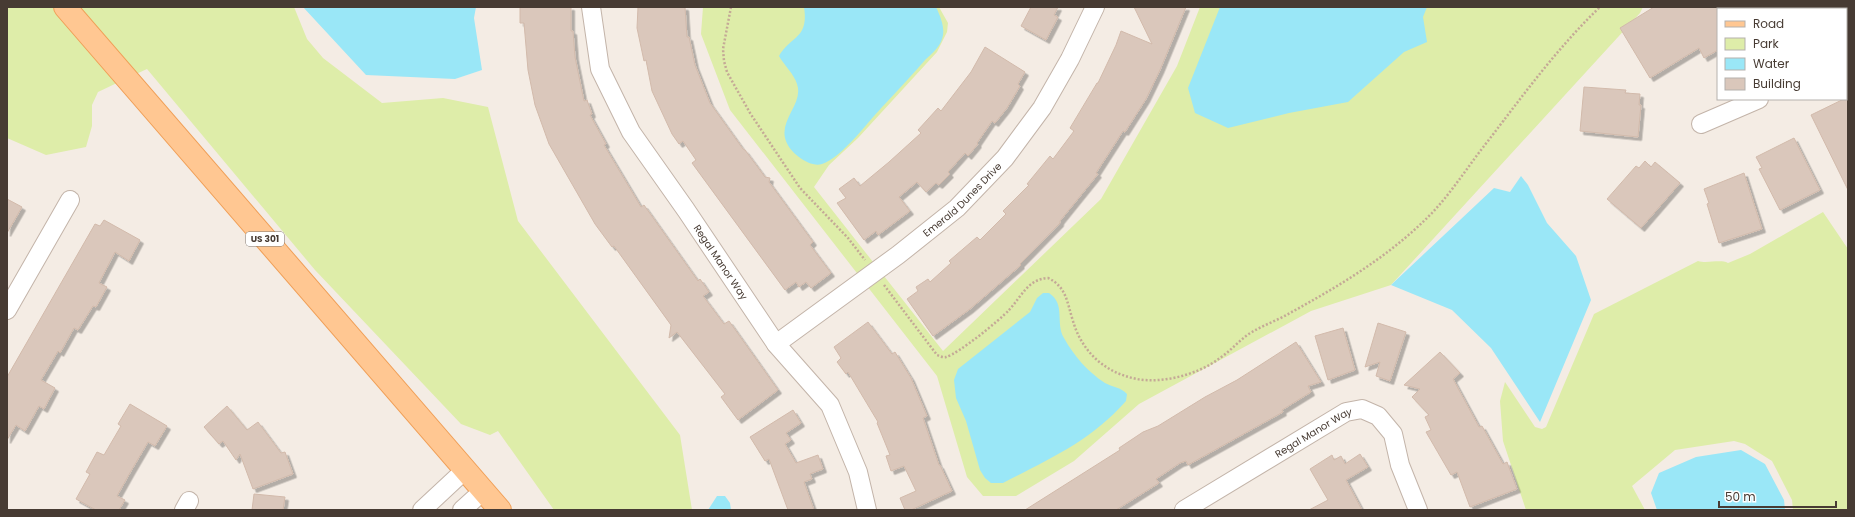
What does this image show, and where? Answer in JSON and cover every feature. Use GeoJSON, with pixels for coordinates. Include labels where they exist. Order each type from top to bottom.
{"type":"FeatureCollection","features":[{"type":"Feature","properties":{"kind":"main road","name":"US 301"},"geometry":{"type":"LineString","coordinates":[[65,7],[500,510]]}},
{"type":"Feature","properties":{"kind":"street","name":"Regal Manor Way"},"geometry":{"type":"LineString","coordinates":[[591,7],[600,69],[631,132],[686,210],[776,344],[830,405],[858,472],[867,510]]}},
{"type":"Feature","properties":{"kind":"street","name":"Emerald Dunes Drive"},"geometry":{"type":"LineString","coordinates":[[776,344],[874,272],[956,208],[1005,158],[1042,108],[1070,60],[1095,7]]}},
{"type":"Feature","properties":{"kind":"street"},"geometry":{"type":"LineString","coordinates":[[1701,124],[1757,100]]}},
{"type":"Feature","properties":{"kind":"street"},"geometry":{"type":"LineString","coordinates":[[10,298],[70,200]]}},
{"type":"Feature","properties":{"kind":"street","name":"Regal Manor Way"},"geometry":{"type":"LineString","coordinates":[[1184,510],[1346,412],[1362,410],[1378,416],[1393,434],[1400,465],[1418,510]]}},
{"type":"Feature","properties":{"kind":"street"},"geometry":{"type":"LineString","coordinates":[[422,510],[465,470]]}},
{"type":"Feature","properties":{"kind":"street"},"geometry":{"type":"LineString","coordinates":[[462,510],[483,491]]}},
{"type":"Feature","properties":{"kind":"path"},"geometry":{"type":"LineString","coordinates":[[731,7],[723,49],[724,61],[727,72],[750,113],[800,188],[848,238],[937,355],[944,358],[950,356],[993,324],[1009,310],[1034,281],[1048,278],[1062,287],[1066,294],[1073,322],[1085,348],[1101,364],[1137,379],[1155,379],[1199,370],[1220,358],[1253,331],[1316,298],[1372,264],[1405,238],[1433,212],[1553,57],[1600,7]]}},
{"type":"Feature","properties":{"kind":"green space"},"geometry":{"type":"Polygon","coordinates":[[[7,7],[55,7],[119,82],[98,92],[92,105],[92,126],[86,147],[46,155],[7,138],[7,7]]]}},
{"type":"Feature","properties":{"kind":"green space"},"geometry":{"type":"Polygon","coordinates":[[[76,7],[294,7],[307,39],[323,58],[382,103],[443,98],[488,107],[518,221],[680,435],[692,510],[554,510],[498,431],[490,435],[461,424],[315,270],[147,69],[134,75],[76,7]]]}},
{"type":"Feature","properties":{"kind":"green space"},"geometry":{"type":"Polygon","coordinates":[[[703,7],[939,7],[948,23],[947,32],[937,52],[858,138],[829,165],[814,187],[943,351],[1101,199],[1177,66],[1200,7],[1643,7],[1640,13],[1391,285],[1311,311],[1139,404],[1074,461],[1016,496],[983,496],[967,477],[937,376],[730,110],[701,34],[703,7]]]}},
{"type":"Feature","properties":{"kind":"green space"},"geometry":{"type":"Polygon","coordinates":[[[1823,212],[1848,249],[1848,510],[1793,510],[1792,500],[1772,461],[1745,444],[1734,441],[1675,450],[1632,486],[1645,510],[1526,510],[1503,441],[1500,401],[1505,382],[1535,427],[1542,429],[1546,427],[1594,314],[1698,261],[1721,261],[1728,263],[1750,254],[1823,212]]]}},
{"type":"Feature","properties":{"kind":"water"},"geometry":{"type":"Polygon","coordinates":[[[303,7],[476,7],[474,18],[482,70],[455,79],[366,75],[303,7]]]}},
{"type":"Feature","properties":{"kind":"water"},"geometry":{"type":"Polygon","coordinates":[[[804,7],[936,7],[940,15],[943,29],[943,35],[938,47],[847,146],[830,160],[817,165],[806,162],[796,155],[788,146],[784,133],[785,126],[797,98],[798,91],[794,77],[779,56],[801,31],[804,25],[805,17],[804,7]]]}},
{"type":"Feature","properties":{"kind":"water"},"geometry":{"type":"Polygon","coordinates":[[[1220,7],[1427,7],[1423,17],[1427,42],[1404,52],[1348,102],[1289,113],[1228,128],[1195,113],[1188,88],[1220,7]]]}},
{"type":"Feature","properties":{"kind":"water"},"geometry":{"type":"Polygon","coordinates":[[[1521,176],[1528,185],[1547,223],[1576,256],[1591,300],[1540,422],[1491,348],[1452,310],[1391,285],[1494,188],[1510,192],[1521,176]]]}},
{"type":"Feature","properties":{"kind":"water"},"geometry":{"type":"Polygon","coordinates":[[[1043,293],[1049,293],[1054,297],[1059,308],[1061,332],[1077,357],[1087,369],[1099,379],[1125,392],[1127,394],[1126,401],[1113,415],[1069,448],[1003,483],[991,483],[985,478],[980,470],[966,421],[956,398],[954,380],[958,369],[1030,312],[1037,298],[1043,293]]]}},
{"type":"Feature","properties":{"kind":"water"},"geometry":{"type":"Polygon","coordinates":[[[1741,450],[1765,464],[1784,500],[1785,510],[1657,510],[1651,493],[1659,473],[1696,457],[1741,450]]]}},
{"type":"Feature","properties":{"kind":"water"},"geometry":{"type":"Polygon","coordinates":[[[717,496],[725,496],[730,503],[731,510],[708,510],[717,496]]]}},
{"type":"Feature","properties":{"kind":"building"},"geometry":{"type":"Polygon","coordinates":[[[520,7],[571,7],[571,31],[573,31],[575,57],[584,101],[587,100],[592,114],[590,115],[606,144],[604,145],[641,207],[644,205],[698,281],[700,279],[709,292],[703,296],[724,324],[729,321],[778,390],[738,420],[721,397],[725,394],[677,332],[669,338],[671,325],[614,246],[612,247],[595,224],[549,144],[535,105],[528,70],[524,23],[520,23],[520,7]]]}},
{"type":"Feature","properties":{"kind":"building"},"geometry":{"type":"Polygon","coordinates":[[[638,7],[685,7],[687,37],[689,37],[695,65],[710,103],[765,177],[770,178],[769,182],[813,242],[810,245],[831,273],[811,288],[806,282],[799,287],[796,282],[785,290],[692,163],[696,160],[683,141],[679,144],[672,134],[652,91],[646,60],[644,61],[637,28],[638,7]]]}},
{"type":"Feature","properties":{"kind":"building"},"geometry":{"type":"Polygon","coordinates":[[[1031,7],[1058,7],[1054,15],[1058,17],[1046,40],[1021,26],[1031,7]]]}},
{"type":"Feature","properties":{"kind":"building"},"geometry":{"type":"Polygon","coordinates":[[[1134,7],[1186,7],[1160,70],[1146,99],[1096,173],[1098,174],[1060,221],[1060,223],[1020,264],[1021,265],[970,309],[933,336],[907,299],[918,291],[916,287],[928,279],[930,282],[951,263],[949,261],[977,237],[980,240],[1006,214],[1003,211],[1029,185],[1027,184],[1050,156],[1053,159],[1074,131],[1070,128],[1098,83],[1121,31],[1152,44],[1134,7]]]}},
{"type":"Feature","properties":{"kind":"building"},"geometry":{"type":"Polygon","coordinates":[[[1654,7],[1718,7],[1717,51],[1704,58],[1699,48],[1650,78],[1620,28],[1654,7]]]}},
{"type":"Feature","properties":{"kind":"building"},"geometry":{"type":"Polygon","coordinates":[[[985,47],[1025,72],[1018,84],[1020,86],[1007,108],[995,123],[992,121],[977,143],[978,144],[968,156],[965,153],[948,172],[950,174],[939,185],[936,183],[926,192],[917,182],[899,197],[910,211],[878,235],[876,231],[864,240],[837,203],[846,198],[839,189],[854,178],[860,186],[921,133],[918,130],[938,108],[941,111],[971,72],[985,47]]]}},
{"type":"Feature","properties":{"kind":"building"},"geometry":{"type":"Polygon","coordinates":[[[1584,87],[1626,90],[1625,93],[1640,94],[1639,105],[1641,105],[1638,137],[1580,131],[1584,87]]]}},
{"type":"Feature","properties":{"kind":"building"},"geometry":{"type":"Polygon","coordinates":[[[1847,97],[1848,190],[1811,115],[1842,100],[1847,100],[1847,97]]]}},
{"type":"Feature","properties":{"kind":"building"},"geometry":{"type":"Polygon","coordinates":[[[1794,138],[1820,190],[1780,210],[1759,169],[1762,168],[1756,157],[1794,138]]]}},
{"type":"Feature","properties":{"kind":"building"},"geometry":{"type":"Polygon","coordinates":[[[1645,161],[1651,167],[1655,162],[1680,183],[1641,228],[1607,199],[1636,166],[1639,168],[1645,161]]]}},
{"type":"Feature","properties":{"kind":"building"},"geometry":{"type":"Polygon","coordinates":[[[1744,173],[1762,229],[1719,243],[1704,189],[1744,173]]]}},
{"type":"Feature","properties":{"kind":"building"},"geometry":{"type":"Polygon","coordinates":[[[7,199],[22,207],[7,233],[7,199]]]}},
{"type":"Feature","properties":{"kind":"building"},"geometry":{"type":"Polygon","coordinates":[[[104,220],[140,240],[129,261],[115,252],[99,283],[107,287],[96,307],[93,306],[78,330],[74,328],[60,353],[58,351],[41,380],[55,388],[44,409],[39,406],[25,431],[16,425],[7,440],[7,377],[95,224],[100,226],[104,220]]]}},
{"type":"Feature","properties":{"kind":"building"},"geometry":{"type":"Polygon","coordinates":[[[868,322],[892,354],[895,352],[911,378],[927,416],[923,418],[939,465],[952,491],[911,510],[905,510],[900,498],[916,491],[904,466],[891,471],[886,456],[890,455],[877,423],[878,422],[848,372],[846,374],[837,362],[841,358],[834,347],[868,322]]]}},
{"type":"Feature","properties":{"kind":"building"},"geometry":{"type":"Polygon","coordinates":[[[1378,323],[1406,332],[1390,381],[1376,376],[1380,362],[1365,367],[1378,323]]]}},
{"type":"Feature","properties":{"kind":"building"},"geometry":{"type":"Polygon","coordinates":[[[1343,328],[1355,370],[1328,380],[1315,336],[1343,328]]]}},
{"type":"Feature","properties":{"kind":"building"},"geometry":{"type":"Polygon","coordinates":[[[1296,342],[1321,382],[1308,386],[1311,392],[1282,410],[1283,412],[1188,465],[1186,461],[1180,463],[1156,479],[1159,483],[1116,510],[1025,510],[1120,450],[1119,448],[1143,432],[1158,426],[1205,397],[1237,380],[1296,342]]]}},
{"type":"Feature","properties":{"kind":"building"},"geometry":{"type":"Polygon","coordinates":[[[1440,352],[1460,373],[1453,379],[1479,427],[1482,426],[1503,464],[1507,462],[1517,489],[1470,507],[1457,472],[1451,475],[1426,432],[1431,430],[1425,417],[1429,415],[1412,397],[1420,389],[1404,385],[1440,352]]]}},
{"type":"Feature","properties":{"kind":"building"},"geometry":{"type":"Polygon","coordinates":[[[130,404],[167,426],[155,446],[148,442],[131,471],[117,496],[125,500],[119,510],[96,510],[76,499],[90,474],[86,472],[97,452],[104,455],[121,426],[118,424],[130,404]]]}},
{"type":"Feature","properties":{"kind":"building"},"geometry":{"type":"Polygon","coordinates":[[[227,406],[247,430],[258,422],[281,453],[285,452],[293,474],[253,489],[240,454],[236,460],[223,441],[219,444],[204,427],[227,406]]]}},
{"type":"Feature","properties":{"kind":"building"},"geometry":{"type":"Polygon","coordinates":[[[793,410],[801,423],[786,433],[791,440],[785,444],[796,463],[818,455],[823,469],[810,474],[812,479],[804,482],[814,510],[788,510],[769,459],[765,461],[750,437],[793,410]]]}},
{"type":"Feature","properties":{"kind":"building"},"geometry":{"type":"Polygon","coordinates":[[[1360,454],[1368,467],[1346,480],[1362,510],[1309,510],[1328,500],[1310,469],[1332,455],[1334,460],[1341,456],[1345,464],[1360,454]]]}},
{"type":"Feature","properties":{"kind":"building"},"geometry":{"type":"Polygon","coordinates":[[[254,494],[285,497],[283,510],[252,510],[254,494]]]}}]}
